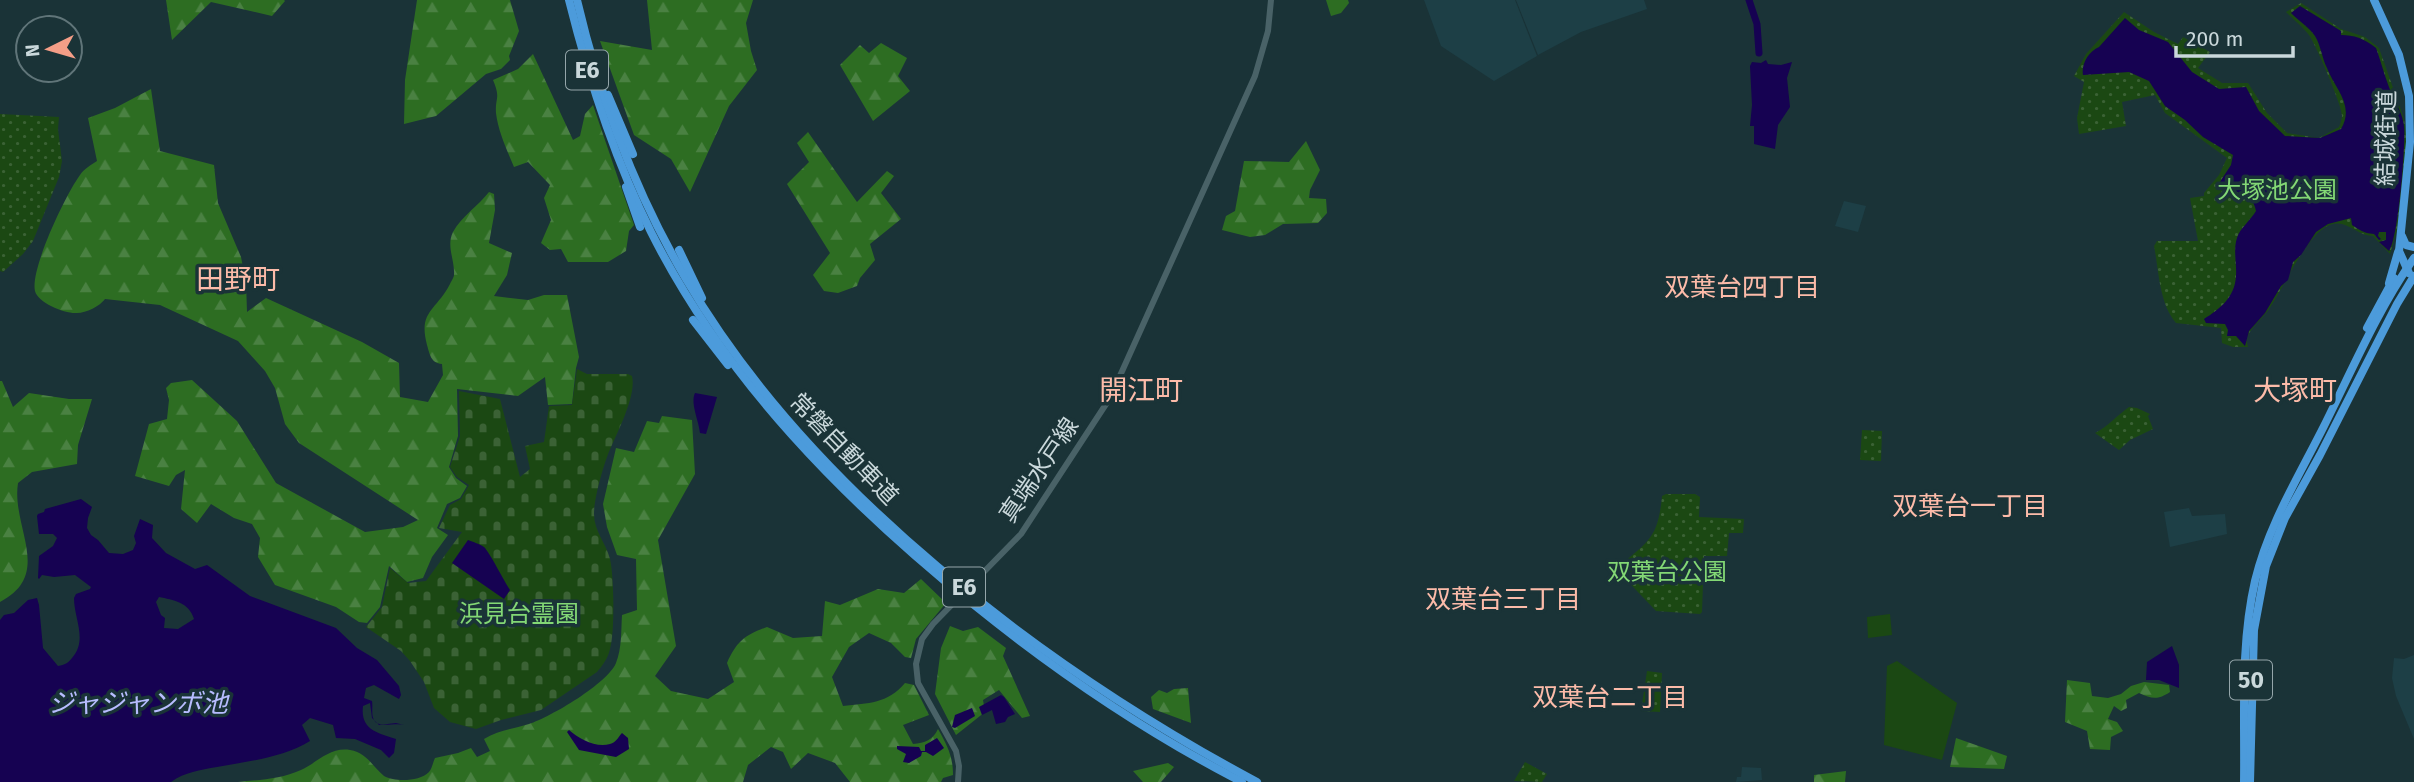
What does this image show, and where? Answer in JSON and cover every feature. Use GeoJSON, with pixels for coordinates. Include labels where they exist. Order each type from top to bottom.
{"type":"FeatureCollection","features":[{"type":"Feature","properties":{"kind":"highway","name":"常磐自動車道"},"geometry":{"type":"LineString","coordinates":[[569,0],[585,62],[610,139],[652,233],[705,323],[755,392],[852,498],[910,552],[992,620],[1042,657],[1171,743],[1242,782]]}},
{"type":"Feature","properties":{"kind":"highway","name":"常磐自動車道"},"geometry":{"type":"LineString","coordinates":[[577,0],[605,103],[632,174],[659,231],[721,334],[761,388],[816,452],[934,562],[1010,624],[1079,674],[1175,736],[1256,782]]}},
{"type":"Feature","properties":{"kind":"highway","name":"結城街道"},"geometry":{"type":"LineString","coordinates":[[2374,0],[2402,64],[2409,96],[2410,142],[2399,251],[2403,264],[2413,277]]}},
{"type":"Feature","properties":{"kind":"highway"},"geometry":{"type":"LineString","coordinates":[[585,34],[633,154]]}},
{"type":"Feature","properties":{"kind":"highway"},"geometry":{"type":"LineString","coordinates":[[610,139],[640,227]]}},
{"type":"Feature","properties":{"kind":"highway"},"geometry":{"type":"LineString","coordinates":[[2305,472],[2307,452],[2320,423],[2386,292],[2414,249],[2406,245],[2401,233]]}},
{"type":"Feature","properties":{"kind":"highway"},"geometry":{"type":"LineString","coordinates":[[679,250],[721,334]]}},
{"type":"Feature","properties":{"kind":"highway"},"geometry":{"type":"LineString","coordinates":[[2386,292],[2399,251]]}},
{"type":"Feature","properties":{"kind":"highway","name":"50"},"geometry":{"type":"LineString","coordinates":[[2244,782],[2247,638],[2255,582],[2270,535],[2339,408],[2414,258]]}},
{"type":"Feature","properties":{"kind":"highway","name":"50"},"geometry":{"type":"LineString","coordinates":[[2381,320],[2414,267]]}},
{"type":"Feature","properties":{"kind":"highway"},"geometry":{"type":"LineString","coordinates":[[2305,472],[2413,277]]}},
{"type":"Feature","properties":{"kind":"highway"},"geometry":{"type":"LineString","coordinates":[[693,320],[740,379],[755,392]]}},
{"type":"Feature","properties":{"kind":"highway","name":"50"},"geometry":{"type":"LineString","coordinates":[[2250,782],[2252,658],[2256,609],[2261,583],[2276,538],[2305,472]]}},
{"type":"Feature","properties":{"kind":"main road","name":"真端水戸線"},"geometry":{"type":"LineString","coordinates":[[958,782],[956,751],[920,689],[916,664],[918,649],[927,632],[1023,531],[1116,388],[1255,76],[1268,31],[1270,0]]}},
{"type":"Feature","properties":{"kind":"shaded area"},"geometry":{"type":"Polygon","coordinates":[[[1424,0],[1515,0],[1537,56],[1494,81],[1441,46],[1424,0]]]}},
{"type":"Feature","properties":{"kind":"shaded area"},"geometry":{"type":"Polygon","coordinates":[[[1516,0],[1644,0],[1647,9],[1581,32],[1538,55],[1516,0]]]}},
{"type":"Feature","properties":{"kind":"shaded area"},"geometry":{"type":"Polygon","coordinates":[[[1844,201],[1866,206],[1858,232],[1835,226],[1844,201]]]}},
{"type":"Feature","properties":{"kind":"shaded area"},"geometry":{"type":"Polygon","coordinates":[[[2189,508],[2192,516],[2225,514],[2227,534],[2170,547],[2164,512],[2189,508]]]}},
{"type":"Feature","properties":{"kind":"shaded area"},"geometry":{"type":"Polygon","coordinates":[[[2414,655],[2414,739],[2396,696],[2392,678],[2394,658],[2404,659],[2414,655]]]}},
{"type":"Feature","properties":{"kind":"shaded area"},"geometry":{"type":"Polygon","coordinates":[[[1742,767],[1761,768],[1762,780],[1736,782],[1737,777],[1741,777],[1742,767]]]}},
{"type":"Feature","properties":{"kind":"green space"},"geometry":{"type":"Polygon","coordinates":[[[166,0],[285,1],[272,16],[211,2],[172,40],[166,0]]]}},
{"type":"Feature","properties":{"kind":"green space"},"geometry":{"type":"Polygon","coordinates":[[[417,0],[510,0],[519,31],[509,56],[510,60],[501,69],[486,74],[436,116],[404,124],[405,80],[417,0]]]}},
{"type":"Feature","properties":{"kind":"green space"},"geometry":{"type":"Polygon","coordinates":[[[647,0],[753,0],[746,23],[757,70],[729,106],[690,192],[671,159],[634,135],[600,41],[652,50],[647,0]]]}},
{"type":"Feature","properties":{"kind":"green space"},"geometry":{"type":"Polygon","coordinates":[[[1326,0],[1348,0],[1349,3],[1341,13],[1331,16],[1326,0]]]}},
{"type":"Feature","properties":{"kind":"green space","name":"大塚池公園"},"geometry":{"type":"Polygon","coordinates":[[[2301,3],[2341,29],[2365,37],[2379,48],[2404,119],[2407,139],[2397,230],[2390,254],[2373,236],[2362,234],[2348,226],[2333,224],[2324,228],[2306,247],[2269,309],[2248,335],[2248,347],[2233,347],[2222,343],[2221,328],[2176,323],[2163,296],[2154,246],[2157,241],[2198,241],[2190,198],[2204,196],[2227,158],[2165,113],[2155,95],[2122,102],[2126,126],[2079,134],[2077,118],[2084,82],[2074,76],[2086,54],[2124,12],[2178,44],[2183,37],[2210,52],[2198,68],[2222,83],[2248,83],[2267,113],[2287,133],[2319,138],[2339,127],[2342,116],[2334,89],[2312,40],[2286,12],[2301,3]]]}},
{"type":"Feature","properties":{"kind":"green space"},"geometry":{"type":"Polygon","coordinates":[[[881,43],[907,58],[898,76],[910,91],[873,121],[840,65],[860,45],[869,53],[881,43]]]}},
{"type":"Feature","properties":{"kind":"green space"},"geometry":{"type":"Polygon","coordinates":[[[533,54],[573,140],[580,136],[585,114],[593,105],[634,225],[629,231],[626,251],[608,262],[568,262],[561,249],[550,250],[541,243],[551,220],[544,198],[550,185],[528,162],[514,167],[503,140],[497,120],[497,95],[493,80],[518,69],[533,54]]]}},
{"type":"Feature","properties":{"kind":"green space"},"geometry":{"type":"Polygon","coordinates":[[[151,89],[160,151],[214,165],[218,203],[241,257],[246,282],[247,312],[266,298],[362,342],[399,363],[400,397],[428,402],[443,375],[442,364],[435,362],[430,355],[425,325],[430,312],[454,276],[450,243],[453,232],[489,192],[494,194],[495,210],[489,243],[512,253],[507,275],[494,296],[528,300],[544,295],[567,295],[579,357],[572,404],[548,405],[545,377],[518,396],[457,389],[458,436],[449,467],[456,478],[467,486],[460,498],[447,504],[437,528],[448,535],[432,557],[423,578],[407,582],[389,566],[380,607],[367,623],[359,622],[336,607],[275,585],[258,557],[260,538],[252,524],[234,518],[211,504],[197,523],[181,509],[185,470],[176,475],[169,486],[135,476],[149,424],[167,419],[169,400],[166,388],[171,383],[192,380],[237,421],[276,483],[365,532],[403,527],[418,520],[299,443],[285,424],[275,388],[265,371],[238,341],[160,305],[105,299],[81,313],[72,313],[46,303],[35,291],[38,266],[58,214],[80,175],[97,161],[88,118],[115,108],[151,89]]]}},
{"type":"Feature","properties":{"kind":"green space"},"geometry":{"type":"Polygon","coordinates":[[[0,114],[59,117],[62,161],[59,177],[33,241],[3,272],[0,271],[0,114]]]}},
{"type":"Feature","properties":{"kind":"green space"},"geometry":{"type":"Polygon","coordinates":[[[808,132],[857,202],[887,171],[894,176],[881,193],[901,219],[870,244],[875,260],[857,286],[838,293],[824,291],[813,275],[830,253],[787,184],[809,162],[797,143],[808,132]]]}},
{"type":"Feature","properties":{"kind":"green space"},"geometry":{"type":"Polygon","coordinates":[[[1306,141],[1320,170],[1309,198],[1326,199],[1327,213],[1318,223],[1283,224],[1265,235],[1250,237],[1222,230],[1226,216],[1235,211],[1244,161],[1289,162],[1306,141]]]}},
{"type":"Feature","properties":{"kind":"green space","name":"浜見台霊園"},"geometry":{"type":"Polygon","coordinates":[[[577,369],[587,374],[632,376],[631,395],[605,463],[594,508],[596,526],[611,567],[613,618],[609,652],[597,672],[541,710],[476,729],[450,722],[434,708],[424,682],[410,661],[401,651],[366,627],[382,607],[390,568],[408,583],[426,581],[462,532],[439,528],[450,505],[461,499],[469,485],[457,477],[450,467],[460,436],[459,391],[500,399],[520,477],[530,469],[525,446],[544,442],[549,406],[572,405],[577,369]]]}},
{"type":"Feature","properties":{"kind":"green space"},"geometry":{"type":"Polygon","coordinates":[[[0,381],[13,407],[29,393],[69,399],[92,399],[78,445],[77,464],[32,472],[18,483],[17,500],[28,564],[25,578],[16,591],[0,602],[0,381]]]}},
{"type":"Feature","properties":{"kind":"green space"},"geometry":{"type":"Polygon","coordinates":[[[2129,407],[2150,414],[2148,416],[2153,429],[2130,440],[2119,450],[2095,433],[2129,407]]]}},
{"type":"Feature","properties":{"kind":"green space"},"geometry":{"type":"Polygon","coordinates":[[[662,416],[692,420],[695,474],[658,540],[676,646],[655,676],[671,691],[708,699],[734,682],[727,663],[738,644],[753,633],[767,627],[793,638],[822,636],[825,601],[840,605],[878,589],[904,593],[921,579],[946,603],[916,639],[911,658],[905,657],[891,643],[869,633],[849,647],[832,677],[843,706],[884,699],[905,683],[914,685],[929,715],[903,725],[913,744],[928,740],[938,729],[949,751],[953,775],[943,778],[941,782],[850,782],[835,763],[808,753],[791,769],[783,752],[771,747],[748,765],[743,782],[238,782],[270,779],[293,773],[330,753],[343,750],[361,754],[389,778],[419,778],[430,771],[435,758],[471,748],[477,757],[490,751],[484,739],[551,714],[602,680],[611,671],[618,657],[622,615],[637,610],[636,559],[617,555],[607,527],[603,504],[616,448],[634,452],[647,421],[659,423],[662,416]]]}},
{"type":"Feature","properties":{"kind":"green space"},"geometry":{"type":"Polygon","coordinates":[[[1862,430],[1882,431],[1881,461],[1860,460],[1862,430]]]}},
{"type":"Feature","properties":{"kind":"green space","name":"双葉台公園"},"geometry":{"type":"Polygon","coordinates":[[[1695,494],[1700,497],[1699,517],[1744,519],[1743,533],[1729,533],[1727,556],[1704,556],[1700,614],[1656,611],[1618,571],[1618,567],[1650,538],[1658,521],[1662,496],[1695,494]]]}},
{"type":"Feature","properties":{"kind":"green space"},"geometry":{"type":"Polygon","coordinates":[[[1890,614],[1892,635],[1868,638],[1867,617],[1890,614]]]}},
{"type":"Feature","properties":{"kind":"green space"},"geometry":{"type":"Polygon","coordinates":[[[950,626],[963,631],[978,627],[1006,648],[1003,656],[1030,716],[1022,718],[999,690],[983,700],[985,712],[956,735],[935,694],[941,648],[950,626]]]}},
{"type":"Feature","properties":{"kind":"green space"},"geometry":{"type":"Polygon","coordinates":[[[1897,661],[1957,703],[1942,760],[1884,745],[1887,666],[1897,661]]]}},
{"type":"Feature","properties":{"kind":"green space"},"geometry":{"type":"Polygon","coordinates":[[[1647,671],[1662,673],[1660,712],[1641,711],[1647,671]]]}},
{"type":"Feature","properties":{"kind":"green space"},"geometry":{"type":"Polygon","coordinates":[[[2067,680],[2090,683],[2092,696],[2108,698],[2144,682],[2169,685],[2170,692],[2155,698],[2139,693],[2126,700],[2127,708],[2121,711],[2114,706],[2108,719],[2117,722],[2123,731],[2111,737],[2110,750],[2090,749],[2087,731],[2065,722],[2067,680]]]}},
{"type":"Feature","properties":{"kind":"green space"},"geometry":{"type":"Polygon","coordinates":[[[1188,688],[1191,723],[1153,709],[1151,697],[1159,690],[1167,693],[1174,689],[1188,688]]]}},
{"type":"Feature","properties":{"kind":"green space"},"geometry":{"type":"Polygon","coordinates":[[[1956,738],[2007,756],[2004,769],[1950,767],[1956,738]]]}},
{"type":"Feature","properties":{"kind":"green space"},"geometry":{"type":"Polygon","coordinates":[[[1525,762],[1547,774],[1542,782],[1514,781],[1525,762]]]}},
{"type":"Feature","properties":{"kind":"green space"},"geometry":{"type":"Polygon","coordinates":[[[1168,763],[1174,767],[1161,782],[1143,782],[1133,771],[1168,763]]]}},
{"type":"Feature","properties":{"kind":"green space"},"geometry":{"type":"Polygon","coordinates":[[[1846,771],[1845,782],[1814,782],[1814,775],[1846,771]]]}},
{"type":"Feature","properties":{"kind":"water","name":"大塚池公園"},"geometry":{"type":"Polygon","coordinates":[[[2300,6],[2341,31],[2341,35],[2358,38],[2376,48],[2404,126],[2403,171],[2398,212],[2389,251],[2379,242],[2386,240],[2386,232],[2379,232],[2379,240],[2374,234],[2352,225],[2351,218],[2328,224],[2316,232],[2293,262],[2288,280],[2249,331],[2245,346],[2236,336],[2227,336],[2225,324],[2206,323],[2204,319],[2221,307],[2233,290],[2237,238],[2256,211],[2251,199],[2246,196],[2216,188],[2231,165],[2233,155],[2203,137],[2165,106],[2149,81],[2129,72],[2083,75],[2083,67],[2089,55],[2125,18],[2139,30],[2168,42],[2192,72],[2219,89],[2246,87],[2259,111],[2285,136],[2320,138],[2341,129],[2345,120],[2345,105],[2330,76],[2315,36],[2291,13],[2300,6]]]}},
{"type":"Feature","properties":{"kind":"water"},"geometry":{"type":"Polygon","coordinates":[[[1766,60],[1768,64],[1781,65],[1792,62],[1787,78],[1790,107],[1778,125],[1775,149],[1754,144],[1754,126],[1750,126],[1750,66],[1752,62],[1761,63],[1766,60]]]}},
{"type":"Feature","properties":{"kind":"water"},"geometry":{"type":"Polygon","coordinates":[[[695,393],[717,397],[706,434],[700,433],[694,407],[695,393]]]}},
{"type":"Feature","properties":{"kind":"water","name":"ジャジャンボ池"},"geometry":{"type":"Polygon","coordinates":[[[81,499],[92,507],[87,528],[109,553],[123,554],[133,550],[136,543],[134,536],[140,519],[153,525],[152,538],[166,553],[195,569],[207,565],[250,596],[336,628],[357,648],[377,660],[399,686],[399,699],[374,685],[366,688],[364,698],[372,701],[374,720],[372,718],[370,703],[363,706],[367,725],[396,739],[394,753],[389,758],[381,750],[355,739],[336,738],[333,725],[310,718],[302,725],[310,741],[299,747],[265,758],[193,772],[171,782],[0,782],[0,620],[4,615],[14,613],[28,600],[37,598],[43,648],[58,666],[63,665],[72,658],[79,644],[74,598],[76,594],[91,587],[75,575],[42,575],[38,578],[39,556],[53,546],[57,538],[53,534],[39,534],[37,516],[45,509],[81,499]],[[159,597],[156,602],[165,618],[164,628],[178,629],[194,619],[184,605],[159,597]]]}},
{"type":"Feature","properties":{"kind":"water"},"geometry":{"type":"Polygon","coordinates":[[[468,540],[484,547],[490,555],[510,590],[504,599],[452,563],[468,540]]]}},
{"type":"Feature","properties":{"kind":"water"},"geometry":{"type":"Polygon","coordinates":[[[2172,646],[2179,665],[2179,688],[2159,680],[2146,680],[2147,662],[2172,646]]]}},
{"type":"Feature","properties":{"kind":"water"},"geometry":{"type":"Polygon","coordinates":[[[1001,695],[1015,714],[1005,722],[996,724],[992,710],[982,715],[979,707],[1001,695]]]}},
{"type":"Feature","properties":{"kind":"water"},"geometry":{"type":"Polygon","coordinates":[[[972,708],[975,716],[955,728],[952,727],[955,715],[972,708]]]}},
{"type":"Feature","properties":{"kind":"water"},"geometry":{"type":"Polygon","coordinates":[[[569,730],[599,745],[616,741],[622,733],[628,738],[629,749],[616,757],[579,750],[567,732],[569,730]]]}},
{"type":"Feature","properties":{"kind":"water"},"geometry":{"type":"Polygon","coordinates":[[[937,738],[944,748],[933,756],[922,752],[921,756],[909,763],[903,762],[906,754],[897,749],[897,746],[919,747],[921,751],[925,751],[925,745],[937,738]]]}},
{"type":"Feature","properties":{"kind":"waterway"},"geometry":{"type":"LineString","coordinates":[[1749,0],[1757,24],[1759,53]]}},
{"type":"Feature","properties":{"kind":"district","name":"田野町"},"geometry":{"type":"Point","coordinates":[238,279]}},
{"type":"Feature","properties":{"kind":"district","name":"双葉台四丁目"},"geometry":{"type":"Point","coordinates":[1742,287]}},
{"type":"Feature","properties":{"kind":"district","name":"開江町"},"geometry":{"type":"Point","coordinates":[1141,390]}},
{"type":"Feature","properties":{"kind":"district","name":"大塚町"},"geometry":{"type":"Point","coordinates":[2295,390]}},
{"type":"Feature","properties":{"kind":"district","name":"双葉台一丁目"},"geometry":{"type":"Point","coordinates":[1970,506]}},
{"type":"Feature","properties":{"kind":"district","name":"双葉台三丁目"},"geometry":{"type":"Point","coordinates":[1503,599]}},
{"type":"Feature","properties":{"kind":"district","name":"双葉台二丁目"},"geometry":{"type":"Point","coordinates":[1610,697]}}]}
